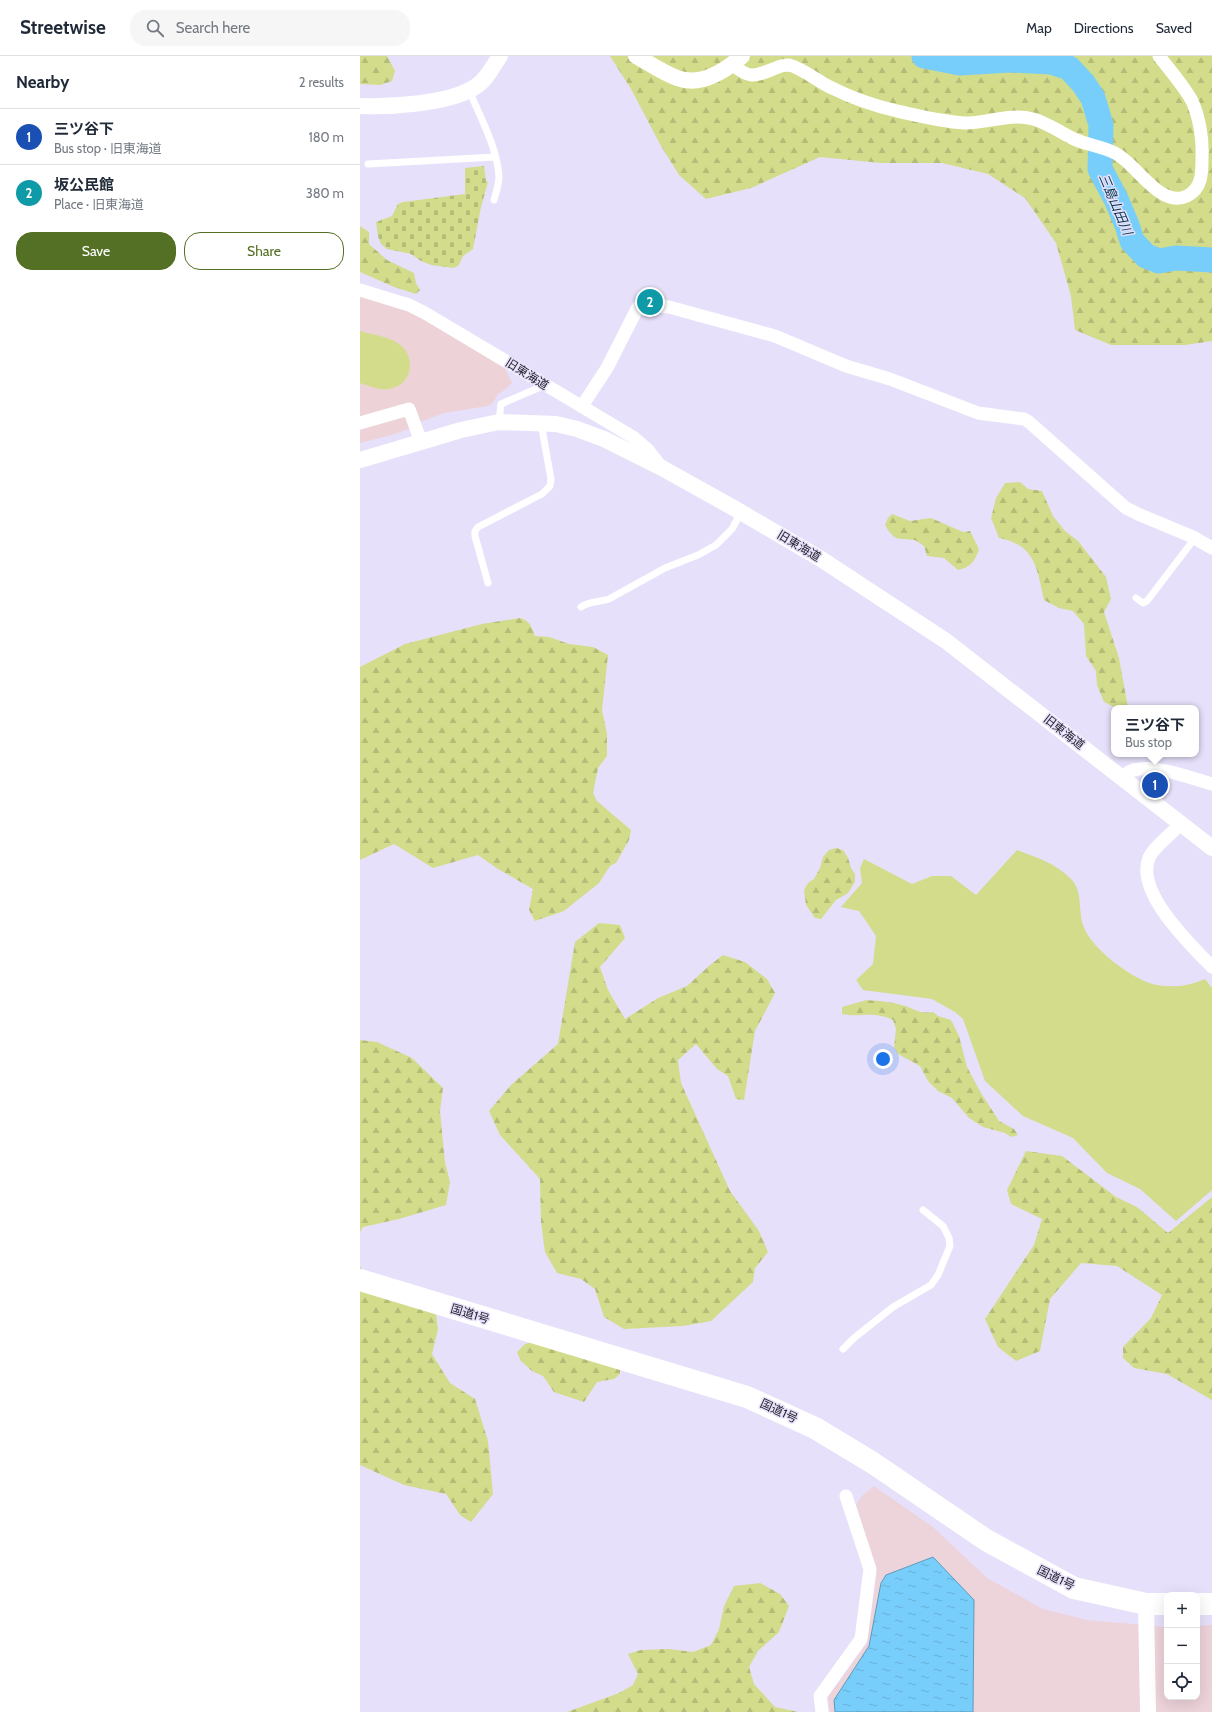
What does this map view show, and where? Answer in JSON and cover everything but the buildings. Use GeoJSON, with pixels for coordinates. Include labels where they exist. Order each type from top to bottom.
{"type":"FeatureCollection","features":[{"type":"Feature","properties":{"kind":"highway","name":"国道1号"},"geometry":{"type":"LineString","coordinates":[[360,1280],[748,1397],[816,1428],[873,1463],[986,1540],[1074,1588],[1156,1604]]}},
{"type":"Feature","properties":{"kind":"highway"},"geometry":{"type":"LineString","coordinates":[[1200,1604],[1212,1604]]}},
{"type":"Feature","properties":{"kind":"street"},"geometry":{"type":"LineString","coordinates":[[360,106],[445,100],[476,87],[487,77],[500,56]]}},
{"type":"Feature","properties":{"kind":"street"},"geometry":{"type":"LineString","coordinates":[[636,56],[678,79],[698,80],[713,76],[727,69],[737,60],[741,72],[750,76],[762,74],[786,65],[798,69],[831,88],[850,96],[896,111],[965,123],[1020,117],[1034,119],[1074,139],[1115,153],[1140,173],[1153,188],[1164,195],[1175,198],[1185,197],[1197,187],[1201,177],[1202,152],[1198,122],[1192,101],[1159,56]]}},
{"type":"Feature","properties":{"kind":"street","name":"旧東海道"},"geometry":{"type":"LineString","coordinates":[[360,290],[409,305],[425,313],[634,437],[648,450],[662,468],[821,559],[946,641],[1122,777],[1180,825],[1212,848]]}},
{"type":"Feature","properties":{"kind":"street"},"geometry":{"type":"LineString","coordinates":[[582,406],[608,368],[638,307],[643,305],[669,307],[774,336],[846,366],[890,379],[978,413],[1024,419],[1030,422],[1126,508],[1195,538],[1212,548]]}},
{"type":"Feature","properties":{"kind":"street"},"geometry":{"type":"LineString","coordinates":[[360,423],[409,409],[421,442]]}},
{"type":"Feature","properties":{"kind":"street"},"geometry":{"type":"LineString","coordinates":[[360,460],[461,430],[499,422],[541,423],[556,424],[577,429],[604,439],[662,468]]}},
{"type":"Feature","properties":{"kind":"street"},"geometry":{"type":"LineString","coordinates":[[1122,777],[1130,771],[1152,769],[1212,784]]}},
{"type":"Feature","properties":{"kind":"street"},"geometry":{"type":"LineString","coordinates":[[1180,825],[1149,856],[1146,868],[1149,885],[1172,925],[1212,967]]}},
{"type":"Feature","properties":{"kind":"street"},"geometry":{"type":"LineString","coordinates":[[822,1712],[820,1696],[861,1640],[870,1569],[846,1496]]}},
{"type":"Feature","properties":{"kind":"street"},"geometry":{"type":"LineString","coordinates":[[1148,1712],[1156,1604]]}},
{"type":"Feature","properties":{"kind":"lane"},"geometry":{"type":"LineString","coordinates":[[469,90],[495,157],[499,176],[494,200]]}},
{"type":"Feature","properties":{"kind":"lane"},"geometry":{"type":"LineString","coordinates":[[368,164],[495,157]]}},
{"type":"Feature","properties":{"kind":"lane"},"geometry":{"type":"LineString","coordinates":[[499,422],[501,404],[545,385]]}},
{"type":"Feature","properties":{"kind":"lane"},"geometry":{"type":"LineString","coordinates":[[488,583],[475,536],[475,531],[478,527],[542,494],[550,486],[551,478],[541,423]]}},
{"type":"Feature","properties":{"kind":"lane"},"geometry":{"type":"LineString","coordinates":[[581,608],[588,603],[601,602],[609,599],[665,568],[712,548],[732,529],[741,512]]}},
{"type":"Feature","properties":{"kind":"lane"},"geometry":{"type":"LineString","coordinates":[[1136,598],[1143,603],[1147,601],[1195,538]]}},
{"type":"Feature","properties":{"kind":"lane"},"geometry":{"type":"LineString","coordinates":[[843,1349],[854,1338],[893,1307],[931,1285],[938,1275],[950,1246],[949,1238],[943,1226],[923,1210]]}},
{"type":"Feature","properties":{"kind":"shaded area"},"geometry":{"type":"Polygon","coordinates":[[[360,293],[408,308],[502,362],[512,383],[498,394],[493,403],[488,406],[444,413],[395,434],[360,443],[360,293]]]}},
{"type":"Feature","properties":{"kind":"shaded area"},"geometry":{"type":"Polygon","coordinates":[[[874,1486],[934,1528],[987,1578],[1043,1609],[1087,1620],[1164,1627],[1164,1700],[1200,1700],[1200,1626],[1212,1625],[1212,1712],[830,1712],[828,1697],[867,1643],[877,1573],[856,1505],[862,1496],[874,1486]]]}},
{"type":"Feature","properties":{"kind":"green space"},"geometry":{"type":"Polygon","coordinates":[[[360,56],[387,56],[395,71],[392,81],[380,85],[360,84],[360,56]]]}},
{"type":"Feature","properties":{"kind":"green space"},"geometry":{"type":"Polygon","coordinates":[[[610,56],[1212,56],[1212,341],[1185,345],[1111,345],[1075,330],[1071,296],[1056,243],[1025,198],[988,174],[942,163],[881,163],[820,157],[751,188],[706,199],[679,175],[661,146],[631,89],[610,56]]]}},
{"type":"Feature","properties":{"kind":"green space"},"geometry":{"type":"Polygon","coordinates":[[[484,166],[486,181],[488,182],[481,207],[473,249],[463,256],[459,265],[454,268],[431,265],[421,261],[411,254],[387,249],[381,244],[376,222],[392,216],[398,204],[403,202],[465,194],[465,168],[484,166]]]}},
{"type":"Feature","properties":{"kind":"green space"},"geometry":{"type":"Polygon","coordinates":[[[360,226],[369,232],[369,244],[387,260],[414,273],[416,283],[420,290],[416,294],[394,287],[360,272],[360,226]]]}},
{"type":"Feature","properties":{"kind":"green space"},"geometry":{"type":"Polygon","coordinates":[[[360,331],[395,341],[404,349],[410,361],[410,368],[405,380],[400,385],[385,389],[360,383],[360,331]]]}},
{"type":"Feature","properties":{"kind":"green space"},"geometry":{"type":"Polygon","coordinates":[[[1020,482],[1028,489],[1042,491],[1053,516],[1065,531],[1078,541],[1106,577],[1111,599],[1104,612],[1119,658],[1127,705],[1111,706],[1104,702],[1097,685],[1096,671],[1086,656],[1084,624],[1073,611],[1059,608],[1044,600],[1036,568],[1027,552],[1011,541],[999,538],[991,518],[996,498],[1005,483],[1020,482]]]}},
{"type":"Feature","properties":{"kind":"green space"},"geometry":{"type":"Polygon","coordinates":[[[892,514],[910,521],[931,518],[963,532],[970,531],[979,549],[976,557],[972,563],[958,570],[944,558],[927,556],[924,546],[915,540],[900,539],[891,534],[885,525],[888,518],[892,514]]]}},
{"type":"Feature","properties":{"kind":"green space"},"geometry":{"type":"Polygon","coordinates":[[[520,618],[530,625],[535,636],[549,637],[569,644],[593,647],[608,655],[602,710],[607,734],[607,756],[598,768],[593,793],[597,801],[631,830],[629,840],[616,863],[610,866],[599,883],[564,911],[535,921],[529,910],[533,889],[498,869],[478,855],[433,868],[394,844],[360,860],[360,667],[405,644],[482,624],[520,618]]]}},
{"type":"Feature","properties":{"kind":"green space"},"geometry":{"type":"Polygon","coordinates":[[[836,848],[843,850],[848,858],[851,868],[855,874],[855,882],[848,893],[836,900],[821,919],[815,918],[806,905],[804,890],[808,883],[814,879],[820,868],[823,857],[829,850],[836,848]]]}},
{"type":"Feature","properties":{"kind":"green space"},"geometry":{"type":"Polygon","coordinates":[[[1017,850],[1053,865],[1071,879],[1075,884],[1079,895],[1083,925],[1087,934],[1103,953],[1125,970],[1137,977],[1157,985],[1181,986],[1205,979],[1212,988],[1212,1190],[1176,1221],[1140,1189],[1107,1173],[1073,1138],[1023,1116],[985,1081],[963,1019],[955,1012],[932,999],[863,990],[856,980],[873,964],[876,936],[859,911],[841,907],[862,883],[860,868],[864,859],[912,884],[932,876],[951,876],[976,895],[1017,850]]]}},
{"type":"Feature","properties":{"kind":"green space"},"geometry":{"type":"Polygon","coordinates":[[[599,923],[620,925],[625,938],[600,967],[608,990],[625,1019],[658,998],[687,986],[723,955],[745,962],[767,979],[775,993],[755,1031],[744,1100],[736,1099],[728,1076],[717,1069],[696,1044],[678,1060],[681,1083],[730,1191],[759,1231],[768,1252],[755,1268],[753,1282],[711,1321],[683,1326],[624,1329],[604,1317],[595,1289],[581,1279],[557,1273],[545,1252],[541,1222],[540,1179],[500,1135],[489,1111],[511,1085],[558,1044],[575,942],[599,923]]]}},
{"type":"Feature","properties":{"kind":"green space"},"geometry":{"type":"Polygon","coordinates":[[[867,1000],[905,1006],[921,1012],[933,1012],[938,1016],[951,1020],[959,1036],[967,1067],[981,1093],[999,1121],[1014,1129],[1018,1135],[1011,1137],[1005,1133],[983,1127],[969,1118],[952,1098],[938,1091],[928,1081],[920,1066],[898,1054],[894,1047],[896,1029],[893,1020],[879,1015],[842,1014],[842,1007],[867,1000]]]}},
{"type":"Feature","properties":{"kind":"green space"},"geometry":{"type":"Polygon","coordinates":[[[360,1040],[377,1042],[412,1058],[443,1088],[440,1111],[445,1162],[450,1182],[446,1205],[399,1219],[363,1227],[360,1232],[360,1040]]]}},
{"type":"Feature","properties":{"kind":"green space"},"geometry":{"type":"Polygon","coordinates":[[[1026,1151],[1062,1156],[1116,1197],[1137,1207],[1168,1233],[1212,1197],[1212,1400],[1167,1374],[1134,1368],[1123,1358],[1123,1347],[1151,1318],[1162,1295],[1117,1266],[1081,1263],[1050,1299],[1040,1351],[1016,1361],[998,1347],[985,1319],[1034,1245],[1042,1219],[1011,1204],[1007,1190],[1026,1151]]]}},
{"type":"Feature","properties":{"kind":"green space"},"geometry":{"type":"Polygon","coordinates":[[[360,1266],[362,1270],[436,1314],[438,1329],[432,1354],[450,1383],[475,1399],[488,1441],[493,1494],[471,1522],[460,1515],[446,1494],[404,1485],[360,1465],[360,1266]]]}},
{"type":"Feature","properties":{"kind":"green space"},"geometry":{"type":"Polygon","coordinates":[[[537,1341],[620,1367],[620,1374],[614,1379],[597,1382],[584,1402],[554,1392],[543,1376],[532,1371],[521,1361],[517,1352],[525,1344],[537,1341]]]}},
{"type":"Feature","properties":{"kind":"green space"},"geometry":{"type":"Polygon","coordinates":[[[760,1583],[780,1594],[789,1606],[779,1632],[758,1651],[749,1667],[754,1684],[775,1707],[798,1712],[567,1712],[619,1693],[633,1685],[638,1674],[628,1654],[641,1650],[669,1649],[693,1652],[711,1645],[719,1629],[724,1606],[734,1586],[760,1583]]]}},
{"type":"Feature","properties":{"kind":"water"},"geometry":{"type":"Polygon","coordinates":[[[933,1557],[974,1600],[973,1712],[835,1712],[834,1700],[869,1646],[881,1583],[886,1575],[933,1557]]]}},
{"type":"Feature","properties":{"kind":"waterway","name":"三島山田川"},"geometry":{"type":"LineString","coordinates":[[924,56],[960,63],[1010,60],[1051,62],[1069,68],[1083,83],[1093,98],[1101,125],[1100,169],[1116,199],[1132,241],[1146,256],[1159,261],[1176,258],[1212,260]]}},
{"type":"Feature","properties":{"kind":"place","name":"坂公民館"},"geometry":{"type":"Point","coordinates":[650,302]}},
{"type":"Feature","properties":{"kind":"place","name":"三ツ谷下"},"geometry":{"type":"Point","coordinates":[1155,785]}}]}
